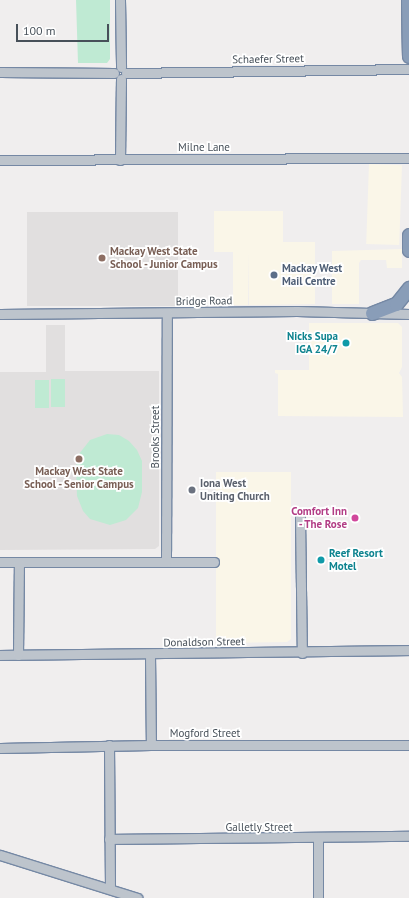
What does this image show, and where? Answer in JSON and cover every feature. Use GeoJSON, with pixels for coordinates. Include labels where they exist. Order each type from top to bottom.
{"type":"FeatureCollection","features":[{"type":"Feature","properties":{"kind":"highway"},"geometry":{"type":"LineString","coordinates":[[408,0],[409,56]]}},
{"type":"Feature","properties":{"kind":"highway"},"geometry":{"type":"LineString","coordinates":[[409,235],[409,250]]}},
{"type":"Feature","properties":{"kind":"highway"},"geometry":{"type":"LineString","coordinates":[[372,313],[396,304],[409,288]]}},
{"type":"Feature","properties":{"kind":"street"},"geometry":{"type":"LineString","coordinates":[[120,0],[120,160]]}},
{"type":"Feature","properties":{"kind":"street","name":"Schaefer Street"},"geometry":{"type":"LineString","coordinates":[[0,72],[121,73],[409,69]]}},
{"type":"Feature","properties":{"kind":"street","name":"Milne Lane"},"geometry":{"type":"LineString","coordinates":[[0,160],[409,158]]}},
{"type":"Feature","properties":{"kind":"street","name":"Brooks Street"},"geometry":{"type":"LineString","coordinates":[[166,562],[167,313]]}},
{"type":"Feature","properties":{"kind":"street","name":"Bridge Road"},"geometry":{"type":"LineString","coordinates":[[0,314],[409,314]]}},
{"type":"Feature","properties":{"kind":"street"},"geometry":{"type":"LineString","coordinates":[[300,517],[302,653]]}},
{"type":"Feature","properties":{"kind":"street"},"geometry":{"type":"LineString","coordinates":[[0,562],[214,562]]}},
{"type":"Feature","properties":{"kind":"street"},"geometry":{"type":"LineString","coordinates":[[18,655],[19,562]]}},
{"type":"Feature","properties":{"kind":"street","name":"Donaldson Street"},"geometry":{"type":"LineString","coordinates":[[0,655],[150,655],[409,650]]}},
{"type":"Feature","properties":{"kind":"street"},"geometry":{"type":"LineString","coordinates":[[150,655],[151,745]]}},
{"type":"Feature","properties":{"kind":"street"},"geometry":{"type":"LineString","coordinates":[[109,745],[110,889]]}},
{"type":"Feature","properties":{"kind":"street","name":"Mogford Street"},"geometry":{"type":"LineString","coordinates":[[0,748],[109,745],[409,746]]}},
{"type":"Feature","properties":{"kind":"street","name":"Galletly Street"},"geometry":{"type":"LineString","coordinates":[[109,839],[318,839],[409,836]]}},
{"type":"Feature","properties":{"kind":"street"},"geometry":{"type":"LineString","coordinates":[[318,839],[318,898]]}},
{"type":"Feature","properties":{"kind":"street"},"geometry":{"type":"LineString","coordinates":[[0,855],[137,898]]}},
{"type":"Feature","properties":{"kind":"shaded area"},"geometry":{"type":"Polygon","coordinates":[[[369,164],[402,165],[399,245],[366,244],[369,164]]]}},
{"type":"Feature","properties":{"kind":"shaded area"},"geometry":{"type":"Polygon","coordinates":[[[214,211],[283,211],[283,242],[315,242],[315,304],[249,305],[249,252],[248,305],[233,305],[233,252],[214,252],[214,211]]]}},
{"type":"Feature","properties":{"kind":"shaded area","name":"Mackay West State School - Junior Campus"},"geometry":{"type":"Polygon","coordinates":[[[27,212],[178,212],[178,306],[27,306],[27,212]]]}},
{"type":"Feature","properties":{"kind":"shaded area"},"geometry":{"type":"Polygon","coordinates":[[[402,249],[402,268],[387,268],[386,260],[361,260],[359,263],[359,304],[332,304],[332,251],[402,249]]]}},
{"type":"Feature","properties":{"kind":"shaded area"},"geometry":{"type":"Polygon","coordinates":[[[309,323],[398,323],[402,327],[402,367],[399,373],[402,377],[403,417],[278,416],[278,374],[275,373],[275,370],[309,370],[309,323]]]}},
{"type":"Feature","properties":{"kind":"shaded area","name":"Mackay West State School - Senior Campus"},"geometry":{"type":"Polygon","coordinates":[[[46,325],[65,325],[65,371],[159,371],[159,546],[155,549],[0,550],[0,372],[46,372],[46,325]]]}},
{"type":"Feature","properties":{"kind":"shaded area"},"geometry":{"type":"Polygon","coordinates":[[[216,472],[291,472],[291,639],[287,642],[220,643],[216,639],[216,472]]]}},
{"type":"Feature","properties":{"kind":"green space"},"geometry":{"type":"Polygon","coordinates":[[[76,0],[110,0],[110,59],[107,63],[78,63],[76,0]]]}},
{"type":"Feature","properties":{"kind":"green space"},"geometry":{"type":"Polygon","coordinates":[[[51,379],[65,379],[65,407],[51,407],[51,379]]]}},
{"type":"Feature","properties":{"kind":"green space"},"geometry":{"type":"Polygon","coordinates":[[[35,380],[49,380],[49,408],[35,408],[35,380]]]}},
{"type":"Feature","properties":{"kind":"green space"},"geometry":{"type":"Polygon","coordinates":[[[107,434],[119,435],[129,441],[137,450],[142,461],[142,492],[138,508],[126,520],[110,525],[90,519],[83,511],[77,496],[76,466],[79,454],[90,440],[107,434]]]}},
{"type":"Feature","properties":{"kind":"place","name":"Mackay West State School - Junior Campus"},"geometry":{"type":"Point","coordinates":[102,258]}},
{"type":"Feature","properties":{"kind":"place","name":"Mackay West Mail Centre"},"geometry":{"type":"Point","coordinates":[274,275]}},
{"type":"Feature","properties":{"kind":"place","name":"Nicks Supa IGA 24/7"},"geometry":{"type":"Point","coordinates":[346,343]}},
{"type":"Feature","properties":{"kind":"place","name":"Mackay West State School - Senior Campus"},"geometry":{"type":"Point","coordinates":[79,459]}},
{"type":"Feature","properties":{"kind":"place","name":"Iona West Uniting Church"},"geometry":{"type":"Point","coordinates":[192,490]}},
{"type":"Feature","properties":{"kind":"place","name":"Comfort Inn - The Rose"},"geometry":{"type":"Point","coordinates":[355,518]}},
{"type":"Feature","properties":{"kind":"place","name":"Reef Resort Motel"},"geometry":{"type":"Point","coordinates":[321,560]}}]}
